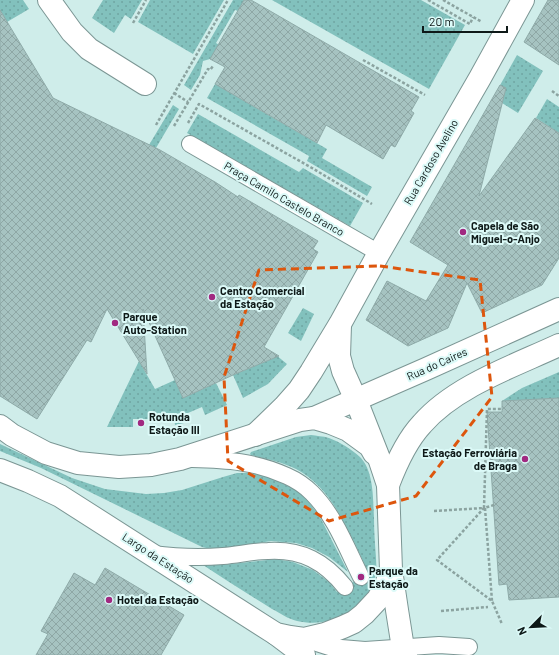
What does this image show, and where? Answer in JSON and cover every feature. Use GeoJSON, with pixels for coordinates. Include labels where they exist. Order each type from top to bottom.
{"type":"FeatureCollection","features":[{"type":"Feature","properties":{"kind":"main road"},"geometry":{"type":"LineString","coordinates":[[49,0],[72,32],[89,50],[146,84]]}},
{"type":"Feature","properties":{"kind":"main road","name":"Rua Cardoso Avelino"},"geometry":{"type":"LineString","coordinates":[[255,435],[284,407],[299,390],[311,372],[340,324],[523,0]]}},
{"type":"Feature","properties":{"kind":"main road","name":"Rua do Caires"},"geometry":{"type":"LineString","coordinates":[[314,418],[559,309]]}},
{"type":"Feature","properties":{"kind":"main road","name":"Rua Cardoso Avelino"},"geometry":{"type":"LineString","coordinates":[[340,324],[339,356],[356,400]]}},
{"type":"Feature","properties":{"kind":"main road"},"geometry":{"type":"LineString","coordinates":[[388,485],[395,466],[406,446],[421,424],[443,404],[466,389],[489,377],[559,345]]}},
{"type":"Feature","properties":{"kind":"main road","name":"Largo da Estação"},"geometry":{"type":"LineString","coordinates":[[0,470],[60,496],[276,634],[290,637],[304,647],[325,634],[354,622],[364,614],[378,599],[386,586],[391,570],[388,485],[356,400]]}},
{"type":"Feature","properties":{"kind":"main road","name":"Largo da Estação"},"geometry":{"type":"LineString","coordinates":[[0,426],[12,435],[46,453],[78,463],[135,466],[151,465],[180,459],[300,420],[314,418],[348,430],[370,446],[380,461]]}},
{"type":"Feature","properties":{"kind":"main road"},"geometry":{"type":"LineString","coordinates":[[391,570],[396,610],[405,651]]}},
{"type":"Feature","properties":{"kind":"lane","name":"Praça Camilo Castelo Branco"},"geometry":{"type":"LineString","coordinates":[[190,144],[379,253]]}},
{"type":"Feature","properties":{"kind":"lane"},"geometry":{"type":"LineString","coordinates":[[180,459],[241,462],[277,471],[298,481],[312,492],[335,524],[361,578]]}},
{"type":"Feature","properties":{"kind":"lane"},"geometry":{"type":"LineString","coordinates":[[151,554],[208,557],[269,551],[297,553],[326,567],[345,587]]}},
{"type":"Feature","properties":{"kind":"lane"},"geometry":{"type":"LineString","coordinates":[[304,647],[405,651],[439,645],[469,647]]}},
{"type":"Feature","properties":{"kind":"path"},"geometry":{"type":"LineString","coordinates":[[133,23],[146,0]]}},
{"type":"Feature","properties":{"kind":"path"},"geometry":{"type":"LineString","coordinates":[[156,126],[228,0]]}},
{"type":"Feature","properties":{"kind":"path"},"geometry":{"type":"LineString","coordinates":[[428,0],[470,24],[474,17]]}},
{"type":"Feature","properties":{"kind":"path"},"geometry":{"type":"LineString","coordinates":[[443,0],[469,15]]}},
{"type":"Feature","properties":{"kind":"path"},"geometry":{"type":"LineString","coordinates":[[363,60],[425,96]]}},
{"type":"Feature","properties":{"kind":"path"},"geometry":{"type":"LineString","coordinates":[[176,124],[208,69],[210,70],[213,66]]}},
{"type":"Feature","properties":{"kind":"path"},"geometry":{"type":"LineString","coordinates":[[552,92],[559,96]]}},
{"type":"Feature","properties":{"kind":"path"},"geometry":{"type":"LineString","coordinates":[[174,93],[188,102]]}},
{"type":"Feature","properties":{"kind":"path"},"geometry":{"type":"LineString","coordinates":[[186,127],[199,104],[372,204]]}},
{"type":"Feature","properties":{"kind":"path"},"geometry":{"type":"LineString","coordinates":[[493,409],[495,405]]}},
{"type":"Feature","properties":{"kind":"path"},"geometry":{"type":"LineString","coordinates":[[502,409],[487,409],[484,508],[492,601],[502,624]]}},
{"type":"Feature","properties":{"kind":"path"},"geometry":{"type":"LineString","coordinates":[[434,510],[484,508],[494,505]]}},
{"type":"Feature","properties":{"kind":"path"},"geometry":{"type":"LineString","coordinates":[[484,508],[437,560],[492,601]]}},
{"type":"Feature","properties":{"kind":"path"},"geometry":{"type":"LineString","coordinates":[[441,611],[488,607]]}},
{"type":"Feature","properties":{"kind":"highlighted area"},"geometry":{"type":"Polygon","coordinates":[[[380,266],[480,280],[492,397],[416,496],[329,521],[228,461],[224,377],[259,270],[380,266]]]}},
{"type":"Feature","properties":{"kind":"shaded area"},"geometry":{"type":"Polygon","coordinates":[[[0,0],[23,0],[29,9],[7,22],[0,11],[0,0]]]}},
{"type":"Feature","properties":{"kind":"shaded area"},"geometry":{"type":"Polygon","coordinates":[[[103,0],[142,0],[131,19],[125,15],[114,33],[92,18],[103,0]]]}},
{"type":"Feature","properties":{"kind":"shaded area"},"geometry":{"type":"Polygon","coordinates":[[[150,0],[224,0],[193,54],[138,22],[150,0]]]}},
{"type":"Feature","properties":{"kind":"shaded area"},"geometry":{"type":"Polygon","coordinates":[[[233,0],[244,0],[238,11],[235,10],[216,43],[219,45],[210,59],[203,61],[200,75],[191,90],[184,85],[233,0]]]}},
{"type":"Feature","properties":{"kind":"shaded area"},"geometry":{"type":"Polygon","coordinates":[[[272,0],[421,0],[465,25],[429,89],[272,0]]]}},
{"type":"Feature","properties":{"kind":"shaded area"},"geometry":{"type":"Polygon","coordinates":[[[517,55],[543,71],[518,113],[502,103],[505,91],[499,87],[517,55]]]}},
{"type":"Feature","properties":{"kind":"shaded area"},"geometry":{"type":"Polygon","coordinates":[[[215,84],[327,149],[322,158],[372,187],[367,196],[307,161],[309,156],[207,98],[215,84]]]}},
{"type":"Feature","properties":{"kind":"shaded area"},"geometry":{"type":"Polygon","coordinates":[[[547,99],[559,107],[559,133],[536,118],[547,99]]]}},
{"type":"Feature","properties":{"kind":"shaded area"},"geometry":{"type":"Polygon","coordinates":[[[173,105],[179,109],[156,148],[149,145],[173,105]]]}},
{"type":"Feature","properties":{"kind":"shaded area"},"geometry":{"type":"Polygon","coordinates":[[[198,114],[299,172],[303,168],[363,203],[350,226],[187,133],[198,114]]]}},
{"type":"Feature","properties":{"kind":"shaded area"},"geometry":{"type":"Polygon","coordinates":[[[303,308],[314,314],[301,341],[288,333],[303,308]]]}},
{"type":"Feature","properties":{"kind":"shaded area"},"geometry":{"type":"Polygon","coordinates":[[[276,355],[287,364],[268,384],[243,398],[233,375],[274,358],[276,355]]]}},
{"type":"Feature","properties":{"kind":"shaded area"},"geometry":{"type":"Polygon","coordinates":[[[139,361],[155,389],[175,380],[183,398],[216,383],[227,405],[205,415],[202,407],[181,416],[184,423],[175,425],[174,417],[133,419],[133,427],[107,427],[139,361]]]}},
{"type":"Feature","properties":{"kind":"shaded area"},"geometry":{"type":"Polygon","coordinates":[[[559,372],[559,398],[502,401],[522,388],[559,372]]]}},
{"type":"Feature","properties":{"kind":"shaded area"},"geometry":{"type":"Polygon","coordinates":[[[311,435],[327,437],[345,446],[353,451],[365,463],[372,486],[376,573],[372,586],[366,597],[347,614],[336,619],[310,623],[297,621],[284,616],[203,565],[221,565],[276,559],[293,562],[313,570],[329,582],[337,592],[368,573],[343,521],[323,491],[306,475],[296,469],[250,454],[251,452],[296,437],[311,435]]]}},
{"type":"Feature","properties":{"kind":"shaded area"},"geometry":{"type":"Polygon","coordinates":[[[0,444],[72,478],[105,489],[146,494],[164,493],[182,490],[237,473],[261,475],[275,480],[294,489],[307,499],[321,519],[348,572],[329,557],[312,548],[296,543],[271,541],[221,549],[202,547],[41,468],[0,451],[0,444]]]}},
{"type":"Feature","properties":{"kind":"building"},"geometry":{"type":"Polygon","coordinates":[[[244,0],[251,0],[419,97],[411,111],[414,113],[395,147],[391,145],[383,159],[326,125],[317,143],[215,84],[225,67],[210,59],[244,0]]]}},
{"type":"Feature","properties":{"kind":"building"},"geometry":{"type":"Polygon","coordinates":[[[548,0],[559,0],[559,65],[524,42],[548,0]]]}},
{"type":"Feature","properties":{"kind":"building"},"geometry":{"type":"Polygon","coordinates":[[[0,10],[53,98],[160,150],[238,197],[239,195],[318,241],[313,249],[318,252],[264,347],[279,356],[183,398],[143,309],[147,374],[107,309],[91,342],[87,340],[37,419],[0,396],[0,10]]]}},
{"type":"Feature","properties":{"kind":"building"},"geometry":{"type":"Polygon","coordinates":[[[500,85],[506,88],[479,196],[535,118],[559,133],[559,258],[542,285],[482,313],[467,283],[448,328],[408,346],[366,320],[387,281],[426,301],[448,265],[410,242],[500,85]]]}},
{"type":"Feature","properties":{"kind":"building","name":"Estação Ferroviária de Braga"},"geometry":{"type":"Polygon","coordinates":[[[559,398],[559,597],[509,600],[507,584],[499,585],[487,412],[502,412],[502,401],[559,398]]]}},
{"type":"Feature","properties":{"kind":"building","name":"Hotel da Estação"},"geometry":{"type":"Polygon","coordinates":[[[105,568],[184,615],[161,655],[36,655],[48,634],[41,631],[74,573],[95,585],[105,568]]]}},
{"type":"Feature","properties":{"kind":"place","name":"Capela de São Miguel-o-Anjo"},"geometry":{"type":"Point","coordinates":[463,232]}},
{"type":"Feature","properties":{"kind":"place","name":"Centro Comercial da Estação"},"geometry":{"type":"Point","coordinates":[212,297]}},
{"type":"Feature","properties":{"kind":"place","name":"Parque Auto-Station"},"geometry":{"type":"Point","coordinates":[115,323]}},
{"type":"Feature","properties":{"kind":"place","name":"Rotunda Estação III"},"geometry":{"type":"Point","coordinates":[141,423]}},
{"type":"Feature","properties":{"kind":"place","name":"Estação Ferroviária de Braga"},"geometry":{"type":"Point","coordinates":[525,459]}},
{"type":"Feature","properties":{"kind":"place","name":"Parque da Estação"},"geometry":{"type":"Point","coordinates":[361,577]}},
{"type":"Feature","properties":{"kind":"place","name":"Hotel da Estação"},"geometry":{"type":"Point","coordinates":[109,600]}}]}
